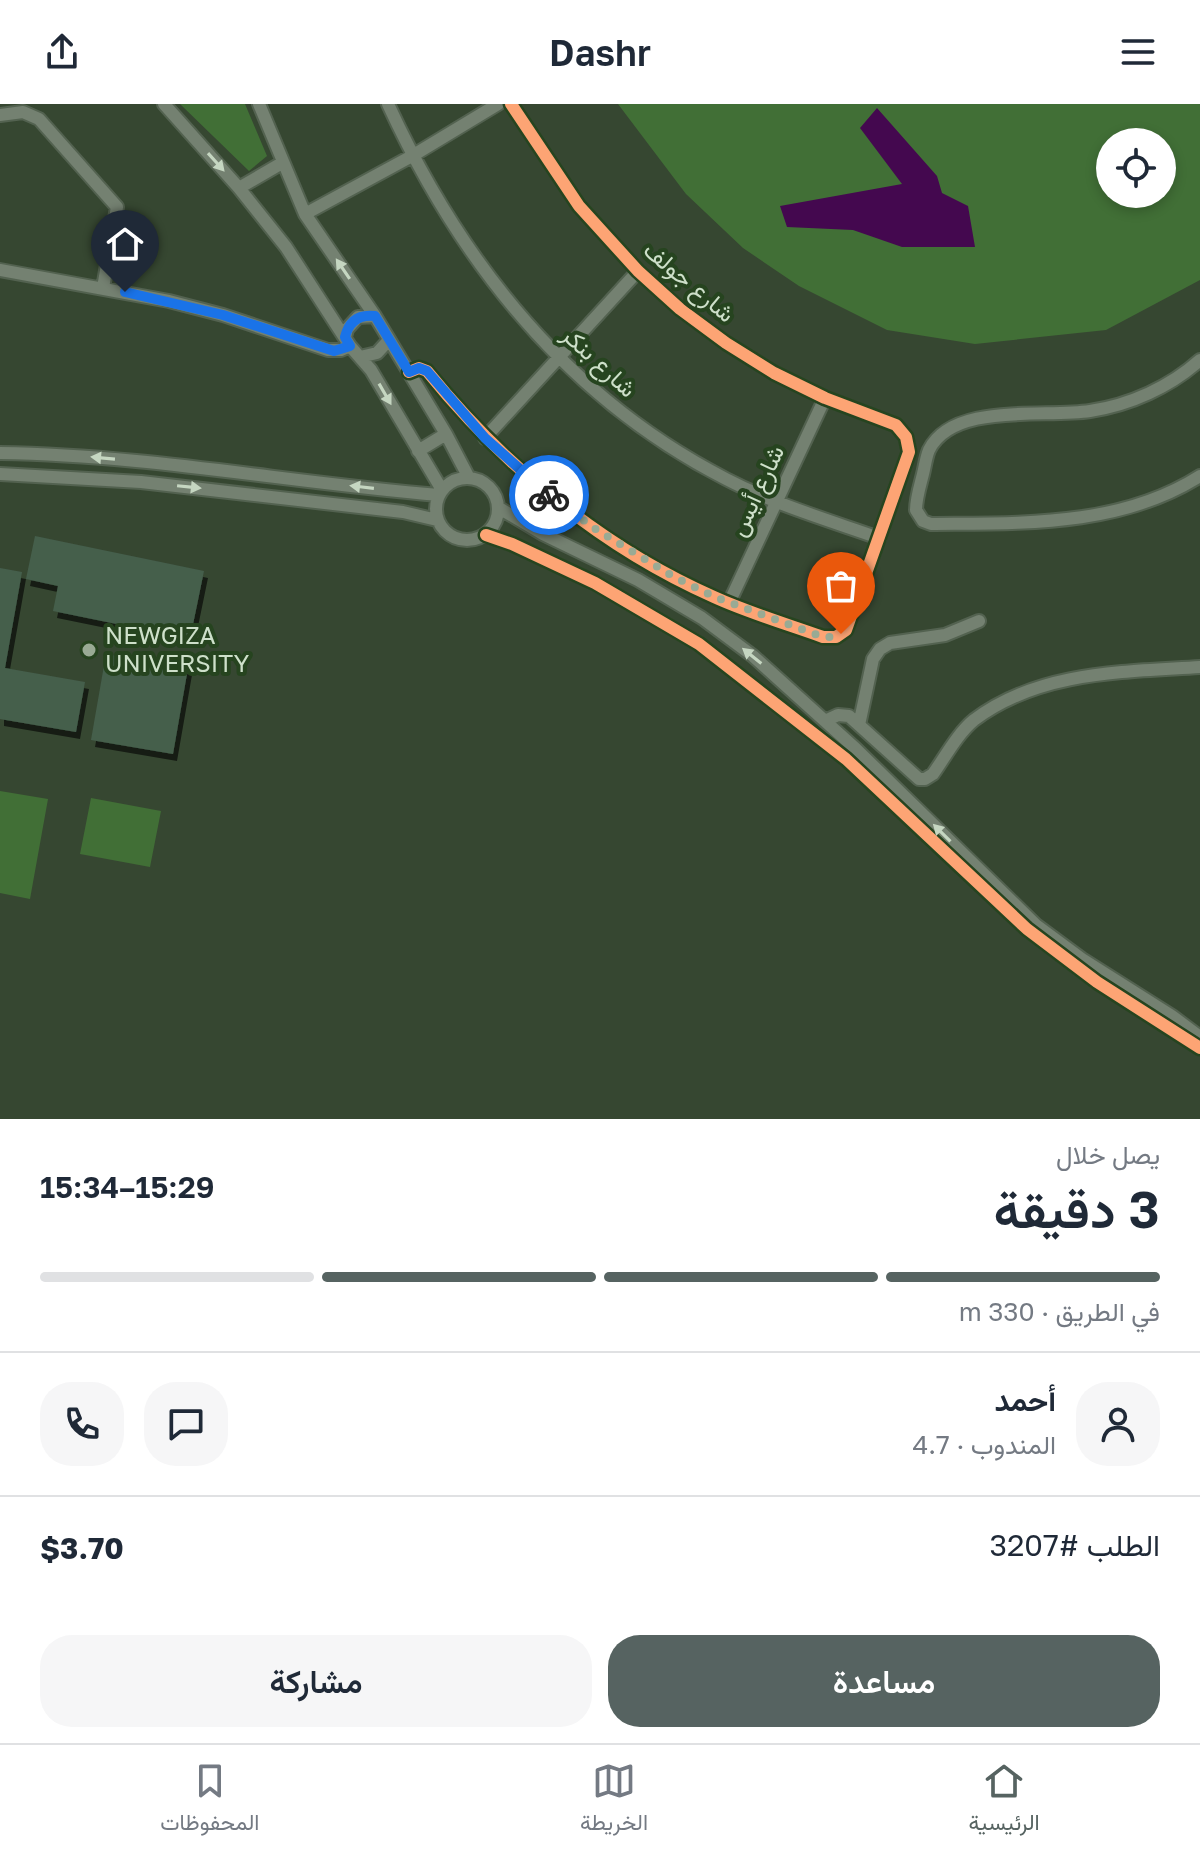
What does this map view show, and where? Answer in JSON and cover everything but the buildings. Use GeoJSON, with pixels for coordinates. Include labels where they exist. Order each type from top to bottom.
{"type":"FeatureCollection","features":[{"type":"Feature","properties":{"kind":"street"},"geometry":{"type":"LineString","coordinates":[[164,104],[239,188],[286,247],[348,341],[376,377],[441,493]]}},
{"type":"Feature","properties":{"kind":"street"},"geometry":{"type":"LineString","coordinates":[[259,104],[305,214],[375,316],[469,478]]}},
{"type":"Feature","properties":{"kind":"street","name":"شارع بنكر"},"geometry":{"type":"LineString","coordinates":[[388,104],[439,205],[474,257],[513,307],[594,391],[669,447],[728,480],[777,502],[879,538]]}},
{"type":"Feature","properties":{"kind":"street"},"geometry":{"type":"LineString","coordinates":[[305,214],[412,156],[498,104]]}},
{"type":"Feature","properties":{"kind":"street","name":"شارع جولف"},"geometry":{"type":"LineString","coordinates":[[511,104],[579,206],[638,271],[680,309],[774,373],[825,398],[896,425],[906,437],[909,452],[879,538]]}},
{"type":"Feature","properties":{"kind":"street"},"geometry":{"type":"LineString","coordinates":[[0,115],[23,112],[39,119],[117,207],[103,288]]}},
{"type":"Feature","properties":{"kind":"street"},"geometry":{"type":"LineString","coordinates":[[239,188],[282,163]]}},
{"type":"Feature","properties":{"kind":"street"},"geometry":{"type":"LineString","coordinates":[[0,270],[103,288],[223,315],[328,350],[341,350],[348,341],[347,329],[358,317],[375,316]]}},
{"type":"Feature","properties":{"kind":"street"},"geometry":{"type":"LineString","coordinates":[[485,438],[638,271]]}},
{"type":"Feature","properties":{"kind":"street"},"geometry":{"type":"LineString","coordinates":[[360,357],[377,353],[389,340]]}},
{"type":"Feature","properties":{"kind":"street"},"geometry":{"type":"LineString","coordinates":[[1200,360],[1168,383],[1122,404],[1088,411],[975,418],[957,424],[942,434],[928,452],[916,506],[920,518],[931,524],[1096,516],[1155,500],[1200,476]]}},
{"type":"Feature","properties":{"kind":"street"},"geometry":{"type":"LineString","coordinates":[[409,372],[419,368],[427,371],[485,438],[537,485],[597,530],[674,577],[729,603],[823,637],[836,637],[846,630],[879,538]]}},
{"type":"Feature","properties":{"kind":"street","name":"شارع أيس"},"geometry":{"type":"LineString","coordinates":[[729,603],[825,398]]}},
{"type":"Feature","properties":{"kind":"street"},"geometry":{"type":"LineString","coordinates":[[436,417],[455,405]]}},
{"type":"Feature","properties":{"kind":"street"},"geometry":{"type":"LineString","coordinates":[[418,451],[446,434]]}},
{"type":"Feature","properties":{"kind":"street"},"geometry":{"type":"LineString","coordinates":[[0,453],[90,457],[441,493]]}},
{"type":"Feature","properties":{"kind":"street"},"geometry":{"type":"LineString","coordinates":[[0,474],[141,482],[403,512],[437,520]]}},
{"type":"Feature","properties":{"kind":"street"},"geometry":{"type":"LineString","coordinates":[[469,478],[490,487],[499,508],[496,523],[486,535],[472,541],[458,539],[445,532],[437,520],[436,511],[441,493],[457,480],[469,478]]}},
{"type":"Feature","properties":{"kind":"street"},"geometry":{"type":"LineString","coordinates":[[499,508],[543,534],[638,580],[702,618],[753,656],[825,721],[1036,925],[1200,1037]]}},
{"type":"Feature","properties":{"kind":"street"},"geometry":{"type":"LineString","coordinates":[[526,550],[543,534]]}},
{"type":"Feature","properties":{"kind":"street"},"geometry":{"type":"LineString","coordinates":[[486,535],[526,550],[630,602],[741,674],[846,759],[1037,937],[1097,982],[1200,1048]]}},
{"type":"Feature","properties":{"kind":"street"},"geometry":{"type":"LineString","coordinates":[[859,725],[873,659],[880,649],[890,643],[945,635],[979,621]]}},
{"type":"Feature","properties":{"kind":"street"},"geometry":{"type":"LineString","coordinates":[[825,721],[849,716],[919,779],[925,779],[933,774],[972,722],[1005,700],[1048,684],[1086,675],[1200,667]]}},
{"type":"Feature","properties":{"kind":"green space"},"geometry":{"type":"Polygon","coordinates":[[[180,104],[245,104],[267,156],[249,171],[180,104]]]}},
{"type":"Feature","properties":{"kind":"green space"},"geometry":{"type":"Polygon","coordinates":[[[618,104],[1200,104],[1200,280],[1106,330],[975,344],[887,330],[799,286],[743,248],[686,194],[618,104]]]}},
{"type":"Feature","properties":{"kind":"green space"},"geometry":{"type":"Polygon","coordinates":[[[0,791],[48,799],[30,899],[0,893],[0,791]]]}},
{"type":"Feature","properties":{"kind":"green space"},"geometry":{"type":"Polygon","coordinates":[[[91,798],[161,811],[150,867],[80,854],[91,798]]]}},
{"type":"Feature","properties":{"kind":"shaded area"},"geometry":{"type":"Polygon","coordinates":[[[877,108],[937,176],[942,193],[968,206],[975,247],[902,247],[853,230],[787,227],[780,206],[902,184],[860,128],[877,108]]]}},
{"type":"Feature","properties":{"kind":"cycle path"},"geometry":{"type":"LineString","coordinates":[[409,372],[419,368],[427,371],[488,439],[522,471],[594,529],[632,554],[672,577],[754,613],[823,637],[836,637],[846,630],[909,452],[906,437],[896,425],[825,398],[774,373],[680,309],[638,271],[579,206],[511,104]]}},
{"type":"Feature","properties":{"kind":"cycle path"},"geometry":{"type":"LineString","coordinates":[[486,535],[595,583],[699,644],[846,759],[1027,929],[1097,982],[1200,1048]]}},
{"type":"Feature","properties":{"kind":"way so far"},"geometry":{"type":"LineString","coordinates":[[549,495],[635,555],[715,597],[823,637],[841,634]]}},
{"type":"Feature","properties":{"kind":"place","name":"NEWGIZA UNIVERSITY"},"geometry":{"type":"Point","coordinates":[89,650]}},
{"type":"Feature","properties":{"kind":"route"},"geometry":{"type":"LineString","coordinates":[[125,292],[223,315],[334,351],[350,346],[345,337],[352,322],[358,317],[375,316],[409,372],[419,368],[427,371],[485,438],[549,495]]}}]}
